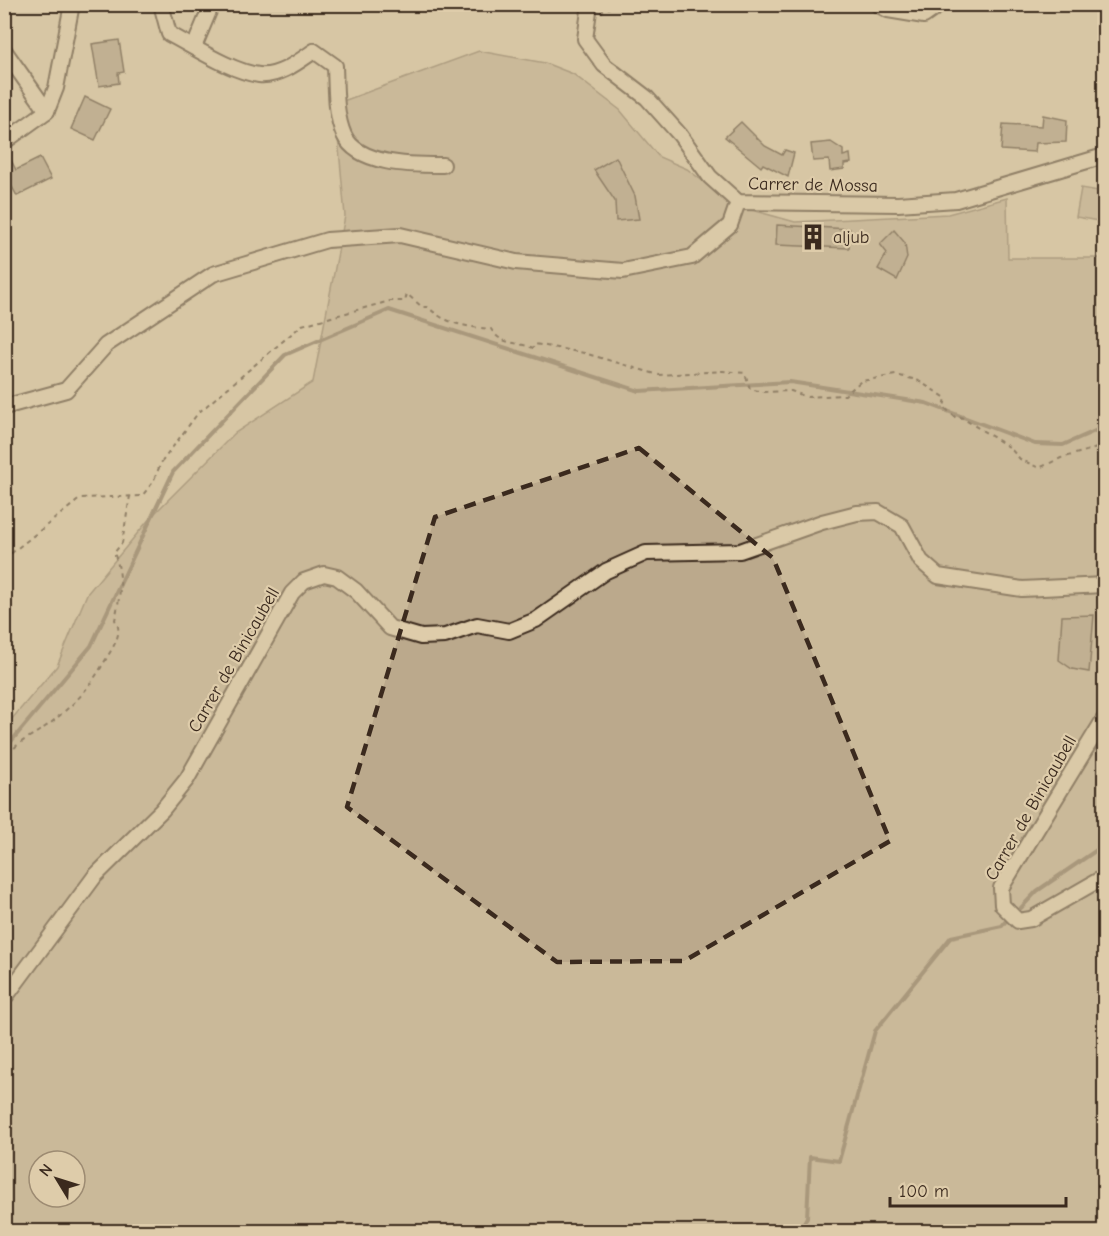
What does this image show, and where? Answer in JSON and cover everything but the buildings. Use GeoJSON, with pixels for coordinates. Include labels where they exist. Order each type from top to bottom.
{"type":"FeatureCollection","features":[{"type":"Feature","properties":{"kind":"street"},"geometry":{"type":"LineString","coordinates":[[4,142],[47,111],[56,88],[72,4]]}},
{"type":"Feature","properties":{"kind":"street"},"geometry":{"type":"LineString","coordinates":[[161,4],[169,34],[216,60],[259,75],[290,68],[314,51],[335,66],[337,100],[344,136],[361,152],[402,166],[443,165]]}},
{"type":"Feature","properties":{"kind":"street"},"geometry":{"type":"LineString","coordinates":[[194,47],[212,4]]}},
{"type":"Feature","properties":{"kind":"street","name":"Carrer de Mossa"},"geometry":{"type":"LineString","coordinates":[[590,4],[585,39],[604,65],[647,98],[680,135],[710,177],[738,202],[898,204],[956,200],[1104,156]]}},
{"type":"Feature","properties":{"kind":"street"},"geometry":{"type":"LineString","coordinates":[[878,4],[888,10],[924,16],[941,4]]}},
{"type":"Feature","properties":{"kind":"street"},"geometry":{"type":"LineString","coordinates":[[4,50],[47,111]]}},
{"type":"Feature","properties":{"kind":"street"},"geometry":{"type":"LineString","coordinates":[[4,407],[66,390],[106,345],[213,274],[327,240],[400,235],[516,262],[623,271],[692,257],[730,225],[738,202]]}},
{"type":"Feature","properties":{"kind":"street","name":"Carrer de Binicaubell"},"geometry":{"type":"LineString","coordinates":[[4,999],[95,876],[162,810],[187,779],[292,593],[304,580],[324,574],[337,577],[356,591],[390,628],[421,637],[445,636],[477,625],[509,631],[536,620],[606,571],[646,553],[740,551],[822,522],[857,513],[878,512],[902,526],[921,561],[938,576],[1022,589],[1104,585]]}},
{"type":"Feature","properties":{"kind":"street","name":"Carrer de Binicaubell"},"geometry":{"type":"LineString","coordinates":[[1104,719],[1001,888],[1002,905],[1018,921],[1031,919],[1104,877]]}},
{"type":"Feature","properties":{"kind":"path"},"geometry":{"type":"LineString","coordinates":[[4,559],[81,498],[142,496],[153,482],[161,463],[198,412],[302,325],[390,301],[405,301],[407,294],[422,307],[428,306],[439,317],[466,327],[491,329],[496,337],[505,343],[523,344],[533,348],[535,344],[584,353],[659,375],[723,371],[745,373],[750,389],[763,392],[791,391],[807,397],[845,395],[861,381],[879,377],[896,375],[916,380],[946,399],[944,407],[956,418],[959,416],[1008,447],[1020,459],[1039,468],[1061,458],[1104,446]]}},
{"type":"Feature","properties":{"kind":"path"},"geometry":{"type":"LineString","coordinates":[[4,763],[9,753],[24,738],[52,721],[95,679],[118,637],[118,625],[115,620],[122,587],[119,566],[114,553],[122,543],[130,496]]}},
{"type":"Feature","properties":{"kind":"highlighted area"},"geometry":{"type":"Polygon","coordinates":[[[639,448],[773,558],[890,841],[684,961],[557,962],[347,807],[435,517],[639,448]]]}},
{"type":"Feature","properties":{"kind":"shaded area"},"geometry":{"type":"Polygon","coordinates":[[[479,51],[545,63],[573,74],[620,110],[659,157],[687,169],[734,205],[795,222],[948,214],[1007,198],[1008,258],[1104,258],[1104,1231],[5,1232],[5,727],[57,666],[87,594],[151,517],[235,433],[313,382],[345,216],[335,104],[479,51]]]}},
{"type":"Feature","properties":{"kind":"shaded area"},"geometry":{"type":"Polygon","coordinates":[[[1081,188],[1104,192],[1104,222],[1076,217],[1081,188]]]}},
{"type":"Feature","properties":{"kind":"waterway"},"geometry":{"type":"LineString","coordinates":[[4,750],[91,646],[173,472],[285,355],[389,310],[639,391],[790,382],[926,403],[1035,444],[1063,445],[1104,427]]}},
{"type":"Feature","properties":{"kind":"waterway"},"geometry":{"type":"LineString","coordinates":[[1019,910],[1037,891],[1104,845]]}},
{"type":"Feature","properties":{"kind":"waterway"},"geometry":{"type":"LineString","coordinates":[[799,1232],[807,1217],[810,1157],[839,1161],[875,1031],[951,937],[1002,926],[1005,922]]}},
{"type":"Feature","properties":{"kind":"place","name":"aljub"},"geometry":{"type":"Point","coordinates":[813,237]}}]}
